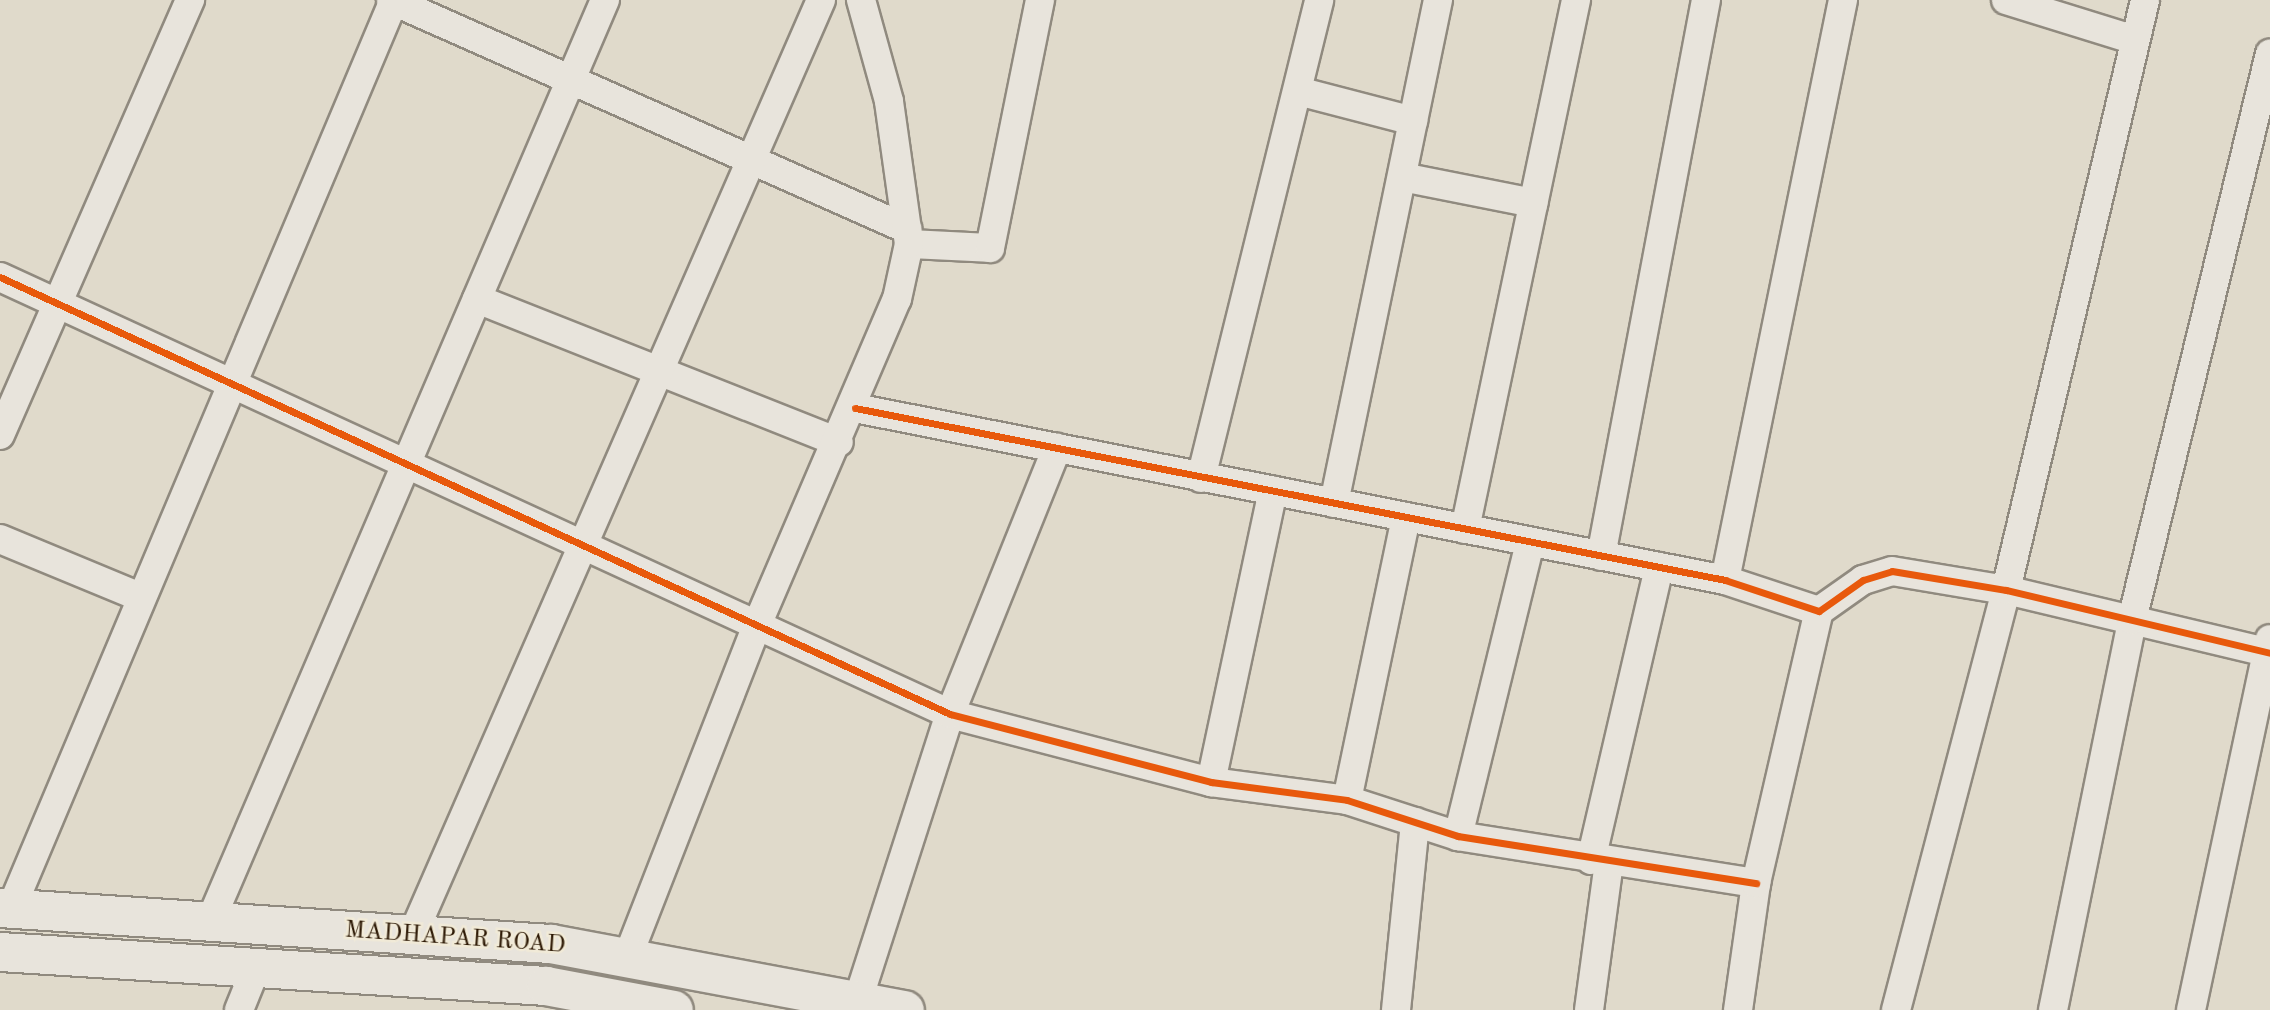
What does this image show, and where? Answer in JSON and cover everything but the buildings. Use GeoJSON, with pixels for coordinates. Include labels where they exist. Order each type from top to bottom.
{"type":"FeatureCollection","features":[{"type":"Feature","properties":{"kind":"main road","name":"MADHAPAR ROAD"},"geometry":{"type":"LineString","coordinates":[[5,908],[412,934],[628,956],[905,1010]]}},
{"type":"Feature","properties":{"kind":"main road","name":"MADHAPAR ROAD"},"geometry":{"type":"LineString","coordinates":[[0,951],[546,986],[674,1010]]}},
{"type":"Feature","properties":{"kind":"street"},"geometry":{"type":"LineString","coordinates":[[0,435],[190,0]]}},
{"type":"Feature","properties":{"kind":"street"},"geometry":{"type":"LineString","coordinates":[[5,908],[393,0],[572,77],[751,159],[908,236],[990,248],[1040,0]]}},
{"type":"Feature","properties":{"kind":"street"},"geometry":{"type":"LineString","coordinates":[[210,922],[605,0]]}},
{"type":"Feature","properties":{"kind":"street"},"geometry":{"type":"LineString","coordinates":[[412,934],[821,0]]}},
{"type":"Feature","properties":{"kind":"street"},"geometry":{"type":"LineString","coordinates":[[628,956],[757,625],[855,408],[897,299],[908,236],[889,101],[861,0]]}},
{"type":"Feature","properties":{"kind":"street"},"geometry":{"type":"LineString","coordinates":[[1201,478],[1319,0]]}},
{"type":"Feature","properties":{"kind":"street"},"geometry":{"type":"LineString","coordinates":[[1334,503],[1438,0]]}},
{"type":"Feature","properties":{"kind":"street"},"geometry":{"type":"LineString","coordinates":[[1465,529],[1576,0]]}},
{"type":"Feature","properties":{"kind":"street"},"geometry":{"type":"LineString","coordinates":[[1601,556],[1706,0]]}},
{"type":"Feature","properties":{"kind":"street"},"geometry":{"type":"LineString","coordinates":[[1725,580],[1843,0]]}},
{"type":"Feature","properties":{"kind":"street"},"geometry":{"type":"LineString","coordinates":[[2006,0],[2135,40]]}},
{"type":"Feature","properties":{"kind":"street"},"geometry":{"type":"LineString","coordinates":[[1896,1010],[2006,590],[2145,0]]}},
{"type":"Feature","properties":{"kind":"street"},"geometry":{"type":"LineString","coordinates":[[2053,1010],[2132,621],[2270,54]]}},
{"type":"Feature","properties":{"kind":"street"},"geometry":{"type":"LineString","coordinates":[[1298,92],[1413,121]]}},
{"type":"Feature","properties":{"kind":"street"},"geometry":{"type":"LineString","coordinates":[[1402,177],[1533,203]]}},
{"type":"Feature","properties":{"kind":"street"},"geometry":{"type":"LineString","coordinates":[[0,277],[950,714],[1211,782],[1347,800],[1458,836],[1600,861],[1756,883]]}},
{"type":"Feature","properties":{"kind":"street"},"geometry":{"type":"LineString","coordinates":[[477,299],[839,442]]}},
{"type":"Feature","properties":{"kind":"street"},"geometry":{"type":"LineString","coordinates":[[855,408],[1725,580],[1819,611]]}},
{"type":"Feature","properties":{"kind":"street"},"geometry":{"type":"LineString","coordinates":[[858,1000],[950,714],[1057,448]]}},
{"type":"Feature","properties":{"kind":"street"},"geometry":{"type":"LineString","coordinates":[[1211,782],[1273,491]]}},
{"type":"Feature","properties":{"kind":"street"},"geometry":{"type":"LineString","coordinates":[[1347,800],[1406,517]]}},
{"type":"Feature","properties":{"kind":"street"},"geometry":{"type":"LineString","coordinates":[[0,539],[140,597]]}},
{"type":"Feature","properties":{"kind":"street"},"geometry":{"type":"LineString","coordinates":[[1458,836],[1530,542]]}},
{"type":"Feature","properties":{"kind":"street"},"geometry":{"type":"LineString","coordinates":[[1589,1010],[1600,861],[1659,567]]}},
{"type":"Feature","properties":{"kind":"street"},"geometry":{"type":"LineString","coordinates":[[1738,1010],[1756,883],[1819,611],[1863,580],[1892,570],[2006,590],[2132,621],[2269,648],[2191,1010]]}},
{"type":"Feature","properties":{"kind":"street"},"geometry":{"type":"LineString","coordinates":[[1396,1010],[1415,822]]}},
{"type":"Feature","properties":{"kind":"street"},"geometry":{"type":"LineString","coordinates":[[239,1010],[256,968]]}},
{"type":"Feature","properties":{"kind":"cycle path"},"geometry":{"type":"LineString","coordinates":[[0,277],[950,714],[1211,782],[1347,800],[1458,836],[1756,883]]}},
{"type":"Feature","properties":{"kind":"cycle path"},"geometry":{"type":"LineString","coordinates":[[855,408],[1725,580],[1819,611],[1863,580],[1892,571],[2006,590],[2270,653]]}}]}
